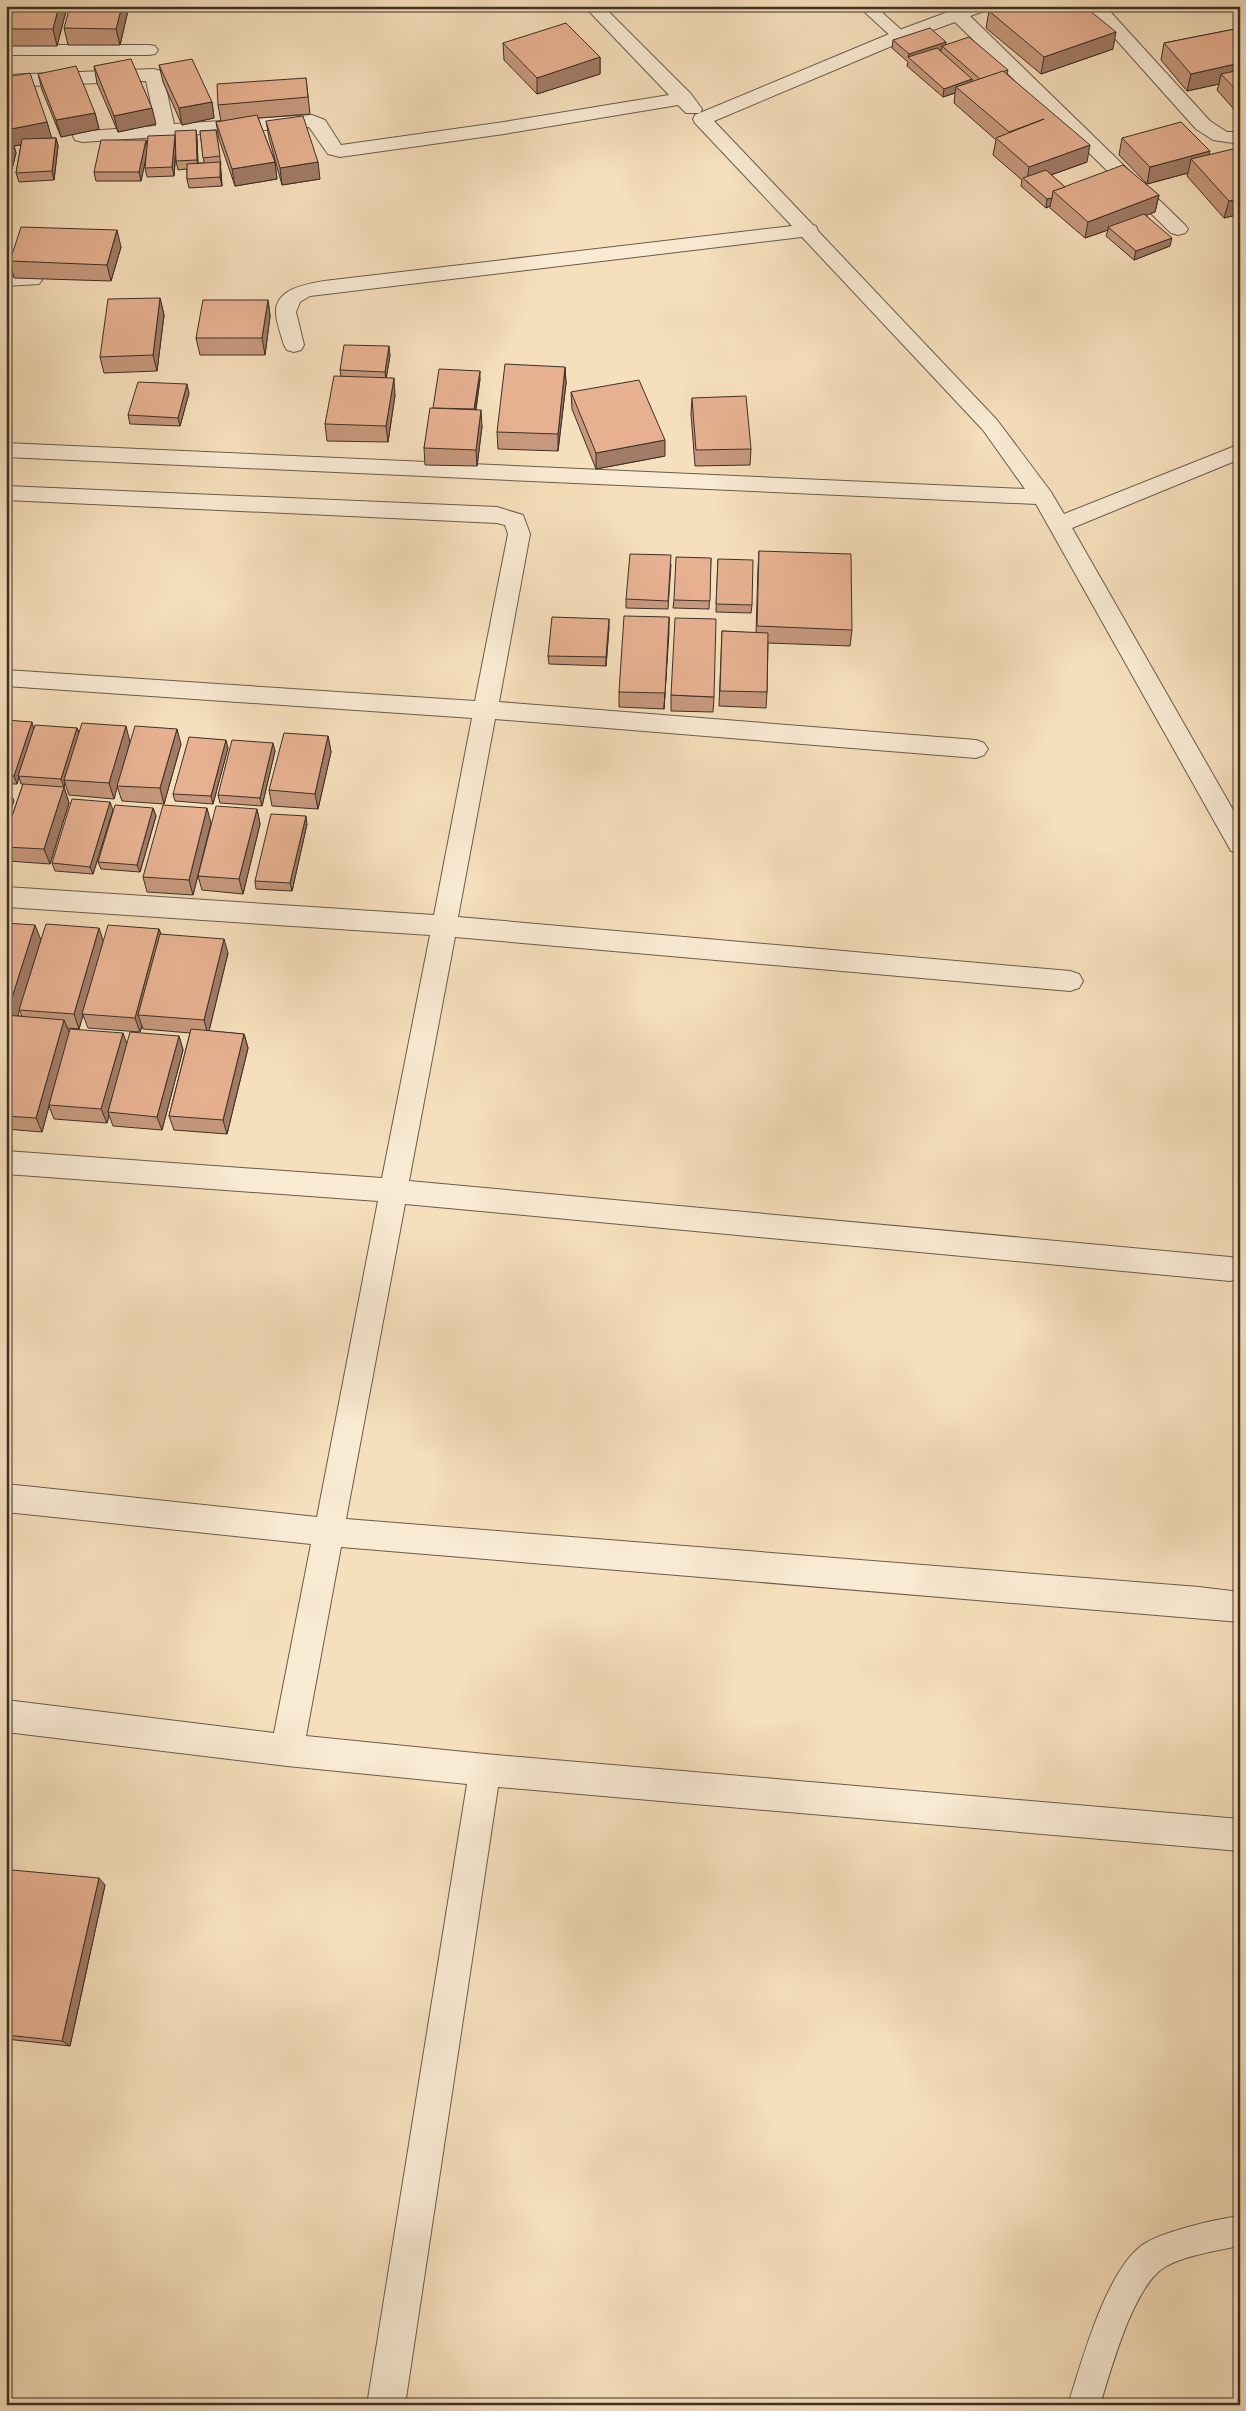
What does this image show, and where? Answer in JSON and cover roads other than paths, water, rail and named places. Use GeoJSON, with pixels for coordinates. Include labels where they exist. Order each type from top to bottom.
{"type":"FeatureCollection","features":[{"type":"Feature","properties":{"kind":"street"},"geometry":{"type":"LineString","coordinates":[[593,6],[684,98],[990,425],[1043,497],[1240,844]]}},
{"type":"Feature","properties":{"kind":"street"},"geometry":{"type":"LineString","coordinates":[[702,119],[900,36],[981,6]]}},
{"type":"Feature","properties":{"kind":"street"},"geometry":{"type":"LineString","coordinates":[[1095,6],[1203,125],[1214,134],[1224,138],[1240,138]]}},
{"type":"Feature","properties":{"kind":"street"},"geometry":{"type":"LineString","coordinates":[[958,15],[1178,229]]}},
{"type":"Feature","properties":{"kind":"street"},"geometry":{"type":"LineString","coordinates":[[6,50],[149,50]]}},
{"type":"Feature","properties":{"kind":"street"},"geometry":{"type":"LineString","coordinates":[[6,82],[154,75],[166,130]]}},
{"type":"Feature","properties":{"kind":"street"},"geometry":{"type":"LineString","coordinates":[[82,136],[312,121],[318,124],[335,150],[340,151],[504,128],[684,98]]}},
{"type":"Feature","properties":{"kind":"street"},"geometry":{"type":"LineString","coordinates":[[294,345],[286,312],[291,299],[304,292],[324,287],[808,230]]}},
{"type":"Feature","properties":{"kind":"street"},"geometry":{"type":"LineString","coordinates":[[6,450],[1043,497]]}},
{"type":"Feature","properties":{"kind":"street"},"geometry":{"type":"LineString","coordinates":[[1059,525],[1240,451]]}},
{"type":"Feature","properties":{"kind":"street"},"geometry":{"type":"LineString","coordinates":[[6,493],[498,515],[515,520],[519,534],[287,1750]]}},
{"type":"Feature","properties":{"kind":"street"},"geometry":{"type":"LineString","coordinates":[[6,678],[485,710],[976,749]]}},
{"type":"Feature","properties":{"kind":"street"},"geometry":{"type":"LineString","coordinates":[[6,898],[444,926],[1070,981]]}},
{"type":"Feature","properties":{"kind":"street"},"geometry":{"type":"LineString","coordinates":[[6,1162],[394,1191],[1230,1269]]}},
{"type":"Feature","properties":{"kind":"street"},"geometry":{"type":"LineString","coordinates":[[6,1498],[329,1532],[1199,1602],[1240,1607]]}},
{"type":"Feature","properties":{"kind":"street"},"geometry":{"type":"LineString","coordinates":[[6,1716],[287,1750],[485,1770],[1240,1835]]}},
{"type":"Feature","properties":{"kind":"street"},"geometry":{"type":"LineString","coordinates":[[386,2405],[485,1770]]}},
{"type":"Feature","properties":{"kind":"lane"},"geometry":{"type":"LineString","coordinates":[[866,6],[900,36]]}},
{"type":"Feature","properties":{"kind":"lane"},"geometry":{"type":"LineString","coordinates":[[6,281],[34,280]]}},
{"type":"Feature","properties":{"kind":"lane"},"geometry":{"type":"LineString","coordinates":[[1084,2405],[1099,2359],[1129,2287],[1153,2256],[1226,2232],[1240,2231]]}}]}
